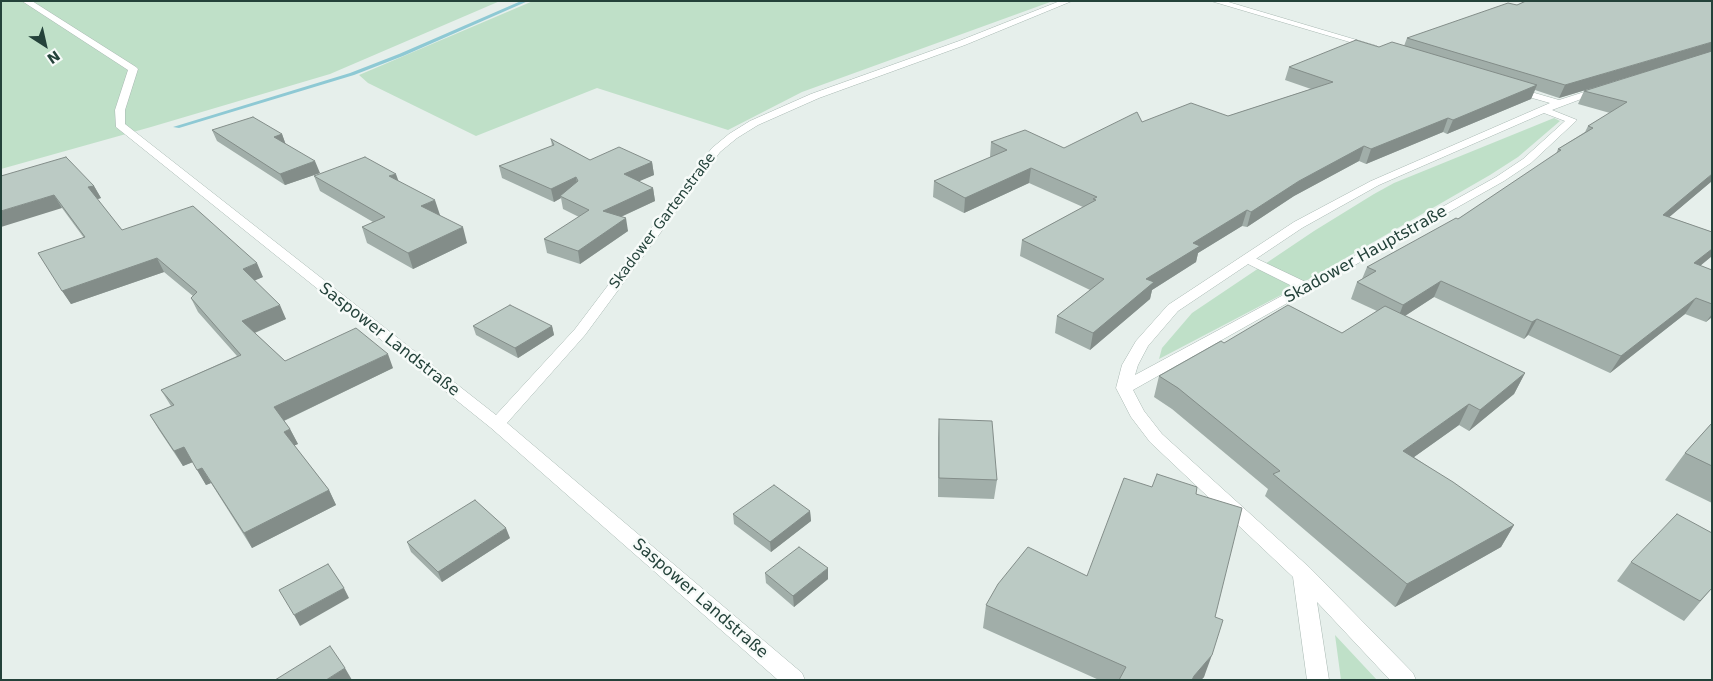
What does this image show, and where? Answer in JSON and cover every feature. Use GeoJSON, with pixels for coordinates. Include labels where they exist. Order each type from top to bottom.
{"type":"FeatureCollection","features":[{"type":"Feature","properties":{"kind":"street","name":"Saspower Landstraße"},"geometry":{"type":"LineString","coordinates":[[26,1],[133,69],[120,110],[120,125],[496,424],[794,680]]}},
{"type":"Feature","properties":{"kind":"street","name":"Skadower Gartenstraße"},"geometry":{"type":"LineString","coordinates":[[496,424],[580,332],[716,150],[733,136],[754,123],[815,96],[971,40],[1068,1]]}},
{"type":"Feature","properties":{"kind":"street"},"geometry":{"type":"LineString","coordinates":[[1215,1],[1381,48]]}},
{"type":"Feature","properties":{"kind":"street"},"geometry":{"type":"LineString","coordinates":[[1502,86],[1559,103]]}},
{"type":"Feature","properties":{"kind":"street"},"geometry":{"type":"LineString","coordinates":[[1405,680],[1303,574],[1156,438],[1136,413],[1124,388],[1130,365],[1141,344],[1173,308],[1298,225],[1375,182],[1559,103],[1610,88]]}},
{"type":"Feature","properties":{"kind":"street","name":"Skadower Hauptstraße"},"geometry":{"type":"LineString","coordinates":[[1124,388],[1307,288],[1500,179],[1527,161],[1572,120],[1544,110]]}},
{"type":"Feature","properties":{"kind":"street"},"geometry":{"type":"LineString","coordinates":[[1248,259],[1307,288]]}},
{"type":"Feature","properties":{"kind":"street"},"geometry":{"type":"LineString","coordinates":[[1303,574],[1318,680]]}},
{"type":"Feature","properties":{"kind":"green space"},"geometry":{"type":"Polygon","coordinates":[[[1,1],[500,1],[330,74],[1,169],[1,1]]]}},
{"type":"Feature","properties":{"kind":"green space"},"geometry":{"type":"Polygon","coordinates":[[[533,1],[1053,1],[802,92],[728,130],[597,88],[476,136],[368,83],[359,75],[533,1]]]}},
{"type":"Feature","properties":{"kind":"green space"},"geometry":{"type":"Polygon","coordinates":[[[1554,118],[1560,121],[1518,157],[1490,175],[1283,294],[1159,359],[1162,348],[1192,313],[1314,231],[1374,194],[1394,183],[1554,118]]]}},
{"type":"Feature","properties":{"kind":"green space"},"geometry":{"type":"Polygon","coordinates":[[[1335,635],[1377,680],[1341,680],[1335,635]]]}},
{"type":"Feature","properties":{"kind":"building"},"geometry":{"type":"Polygon","coordinates":[[[1526,1],[1712,1],[1712,42],[1565,85],[1407,38],[1508,3],[1517,5],[1526,1]]]}},
{"type":"Feature","properties":{"kind":"building"},"geometry":{"type":"Polygon","coordinates":[[[1356,40],[1379,47],[1392,42],[1537,85],[1453,120],[1448,118],[1371,149],[1364,146],[1299,181],[1251,212],[1247,210],[1193,243],[1200,246],[1146,279],[1154,282],[1093,333],[1057,316],[1104,279],[1022,240],[1096,200],[1093,199],[1097,197],[1031,168],[965,198],[934,181],[1007,150],[991,142],[1025,130],[1064,148],[1137,112],[1142,122],[1191,103],[1228,116],[1333,82],[1289,67],[1356,40]]]}},
{"type":"Feature","properties":{"kind":"building"},"geometry":{"type":"Polygon","coordinates":[[[1712,51],[1712,174],[1663,215],[1712,232],[1712,249],[1694,263],[1712,270],[1712,304],[1696,298],[1621,356],[1537,319],[1532,322],[1441,281],[1403,305],[1357,282],[1376,271],[1367,267],[1456,218],[1458,219],[1561,150],[1558,149],[1593,128],[1588,126],[1627,102],[1584,91],[1712,51]]]}},
{"type":"Feature","properties":{"kind":"building"},"geometry":{"type":"Polygon","coordinates":[[[253,117],[282,134],[274,137],[315,161],[280,174],[212,130],[253,117]]]}},
{"type":"Feature","properties":{"kind":"building"},"geometry":{"type":"Polygon","coordinates":[[[551,139],[590,160],[619,147],[652,162],[624,174],[653,188],[603,211],[626,218],[578,251],[544,239],[589,210],[560,196],[578,181],[576,177],[551,189],[499,166],[554,145],[551,139]]]}},
{"type":"Feature","properties":{"kind":"building"},"geometry":{"type":"Polygon","coordinates":[[[66,157],[94,186],[88,187],[122,230],[193,206],[257,263],[243,269],[280,305],[242,321],[285,361],[356,328],[388,354],[274,407],[290,429],[284,432],[329,490],[244,533],[202,468],[197,470],[184,447],[174,451],[150,415],[174,405],[161,390],[241,355],[191,298],[197,292],[157,258],[62,291],[38,253],[85,237],[54,195],[1,211],[1,176],[66,157]]]}},
{"type":"Feature","properties":{"kind":"building"},"geometry":{"type":"Polygon","coordinates":[[[365,157],[396,174],[389,176],[435,200],[421,206],[463,227],[408,253],[362,227],[385,217],[314,176],[365,157]]]}},
{"type":"Feature","properties":{"kind":"building"},"geometry":{"type":"Polygon","coordinates":[[[510,305],[552,326],[515,348],[473,326],[510,305]]]}},
{"type":"Feature","properties":{"kind":"building"},"geometry":{"type":"Polygon","coordinates":[[[1288,305],[1342,333],[1385,306],[1525,373],[1480,410],[1469,404],[1403,451],[1453,482],[1514,525],[1407,584],[1273,474],[1280,471],[1178,388],[1159,376],[1221,341],[1224,343],[1288,305]]]}},
{"type":"Feature","properties":{"kind":"building"},"geometry":{"type":"Polygon","coordinates":[[[939,419],[992,421],[997,480],[939,478],[939,419]]]}},
{"type":"Feature","properties":{"kind":"building"},"geometry":{"type":"Polygon","coordinates":[[[1712,423],[1712,466],[1685,453],[1712,423]]]}},
{"type":"Feature","properties":{"kind":"building"},"geometry":{"type":"Polygon","coordinates":[[[1157,474],[1197,487],[1196,494],[1242,508],[1215,617],[1223,620],[1212,655],[1192,680],[1119,680],[1126,667],[986,605],[998,584],[1028,547],[1087,576],[1124,478],[1152,487],[1157,474]]]}},
{"type":"Feature","properties":{"kind":"building"},"geometry":{"type":"Polygon","coordinates":[[[774,485],[810,511],[770,542],[733,514],[774,485]]]}},
{"type":"Feature","properties":{"kind":"building"},"geometry":{"type":"Polygon","coordinates":[[[475,500],[506,528],[438,572],[407,542],[475,500]]]}},
{"type":"Feature","properties":{"kind":"building"},"geometry":{"type":"Polygon","coordinates":[[[1677,514],[1712,533],[1712,588],[1700,601],[1631,562],[1677,514]]]}},
{"type":"Feature","properties":{"kind":"building"},"geometry":{"type":"Polygon","coordinates":[[[799,547],[828,568],[793,596],[765,573],[799,547]]]}},
{"type":"Feature","properties":{"kind":"building"},"geometry":{"type":"Polygon","coordinates":[[[328,564],[344,588],[294,615],[279,590],[328,564]]]}},
{"type":"Feature","properties":{"kind":"building"},"geometry":{"type":"Polygon","coordinates":[[[330,646],[345,668],[326,680],[275,680],[330,646]]]}},
{"type":"Feature","properties":{"kind":"waterway"},"geometry":{"type":"LineString","coordinates":[[177,127],[352,74],[526,1]]}}]}
